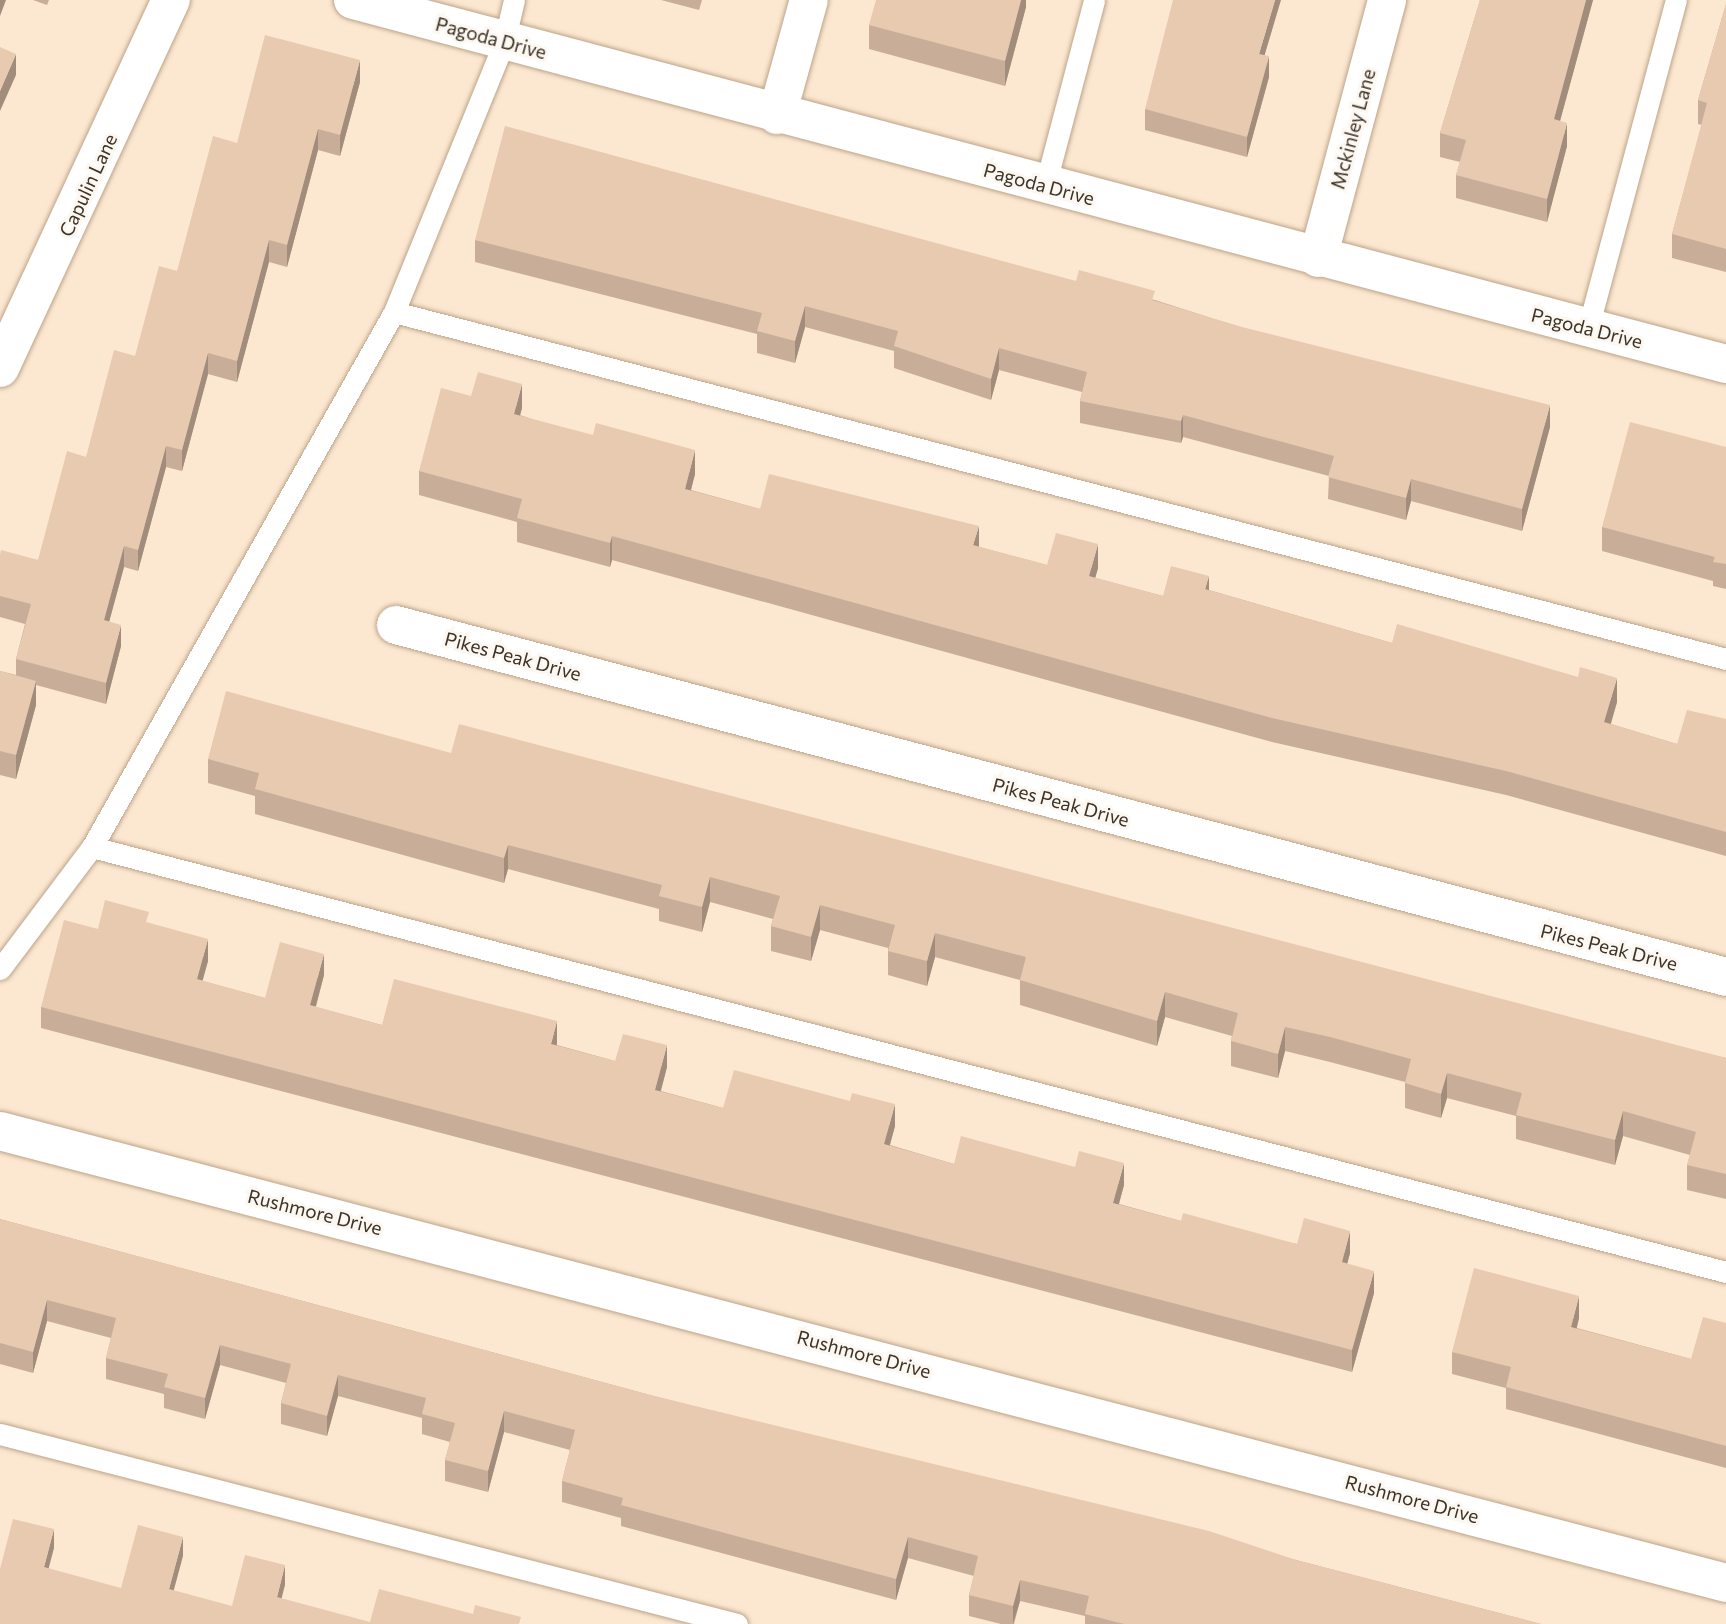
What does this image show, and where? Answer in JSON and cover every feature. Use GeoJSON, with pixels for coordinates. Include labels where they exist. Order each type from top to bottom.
{"type":"FeatureCollection","features":[{"type":"Feature","properties":{"kind":"street","name":"Capulin Lane"},"geometry":{"type":"LineString","coordinates":[[0,368],[171,0]]}},
{"type":"Feature","properties":{"kind":"street","name":"Pagoda Drive"},"geometry":{"type":"LineString","coordinates":[[353,0],[1045,186],[1726,364]]}},
{"type":"Feature","properties":{"kind":"street"},"geometry":{"type":"LineString","coordinates":[[778,115],[809,0]]}},
{"type":"Feature","properties":{"kind":"street","name":"Mckinley Lane"},"geometry":{"type":"LineString","coordinates":[[1318,258],[1387,0]]}},
{"type":"Feature","properties":{"kind":"street","name":"Pikes Peak Drive"},"geometry":{"type":"LineString","coordinates":[[396,625],[1726,977]]}},
{"type":"Feature","properties":{"kind":"street","name":"Rushmore Drive"},"geometry":{"type":"LineString","coordinates":[[0,1131],[1726,1583]]}},
{"type":"Feature","properties":{"kind":"lane"},"geometry":{"type":"LineString","coordinates":[[0,969],[92,847],[394,312],[504,42],[514,0]]}},
{"type":"Feature","properties":{"kind":"lane"},"geometry":{"type":"LineString","coordinates":[[1045,186],[1094,0]]}},
{"type":"Feature","properties":{"kind":"lane"},"geometry":{"type":"LineString","coordinates":[[1588,328],[1676,0]]}},
{"type":"Feature","properties":{"kind":"lane"},"geometry":{"type":"LineString","coordinates":[[394,312],[1726,659]]}},
{"type":"Feature","properties":{"kind":"lane"},"geometry":{"type":"LineString","coordinates":[[92,847],[1726,1272]]}},
{"type":"Feature","properties":{"kind":"lane"},"geometry":{"type":"LineString","coordinates":[[0,1434],[737,1624]]}},
{"type":"Feature","properties":{"kind":"building"},"geometry":{"type":"Polygon","coordinates":[[[876,0],[1021,0],[1005,61],[869,25],[876,0]]]}},
{"type":"Feature","properties":{"kind":"building"},"geometry":{"type":"Polygon","coordinates":[[[1173,0],[1275,0],[1259,54],[1269,56],[1247,137],[1145,109],[1173,0]]]}},
{"type":"Feature","properties":{"kind":"building"},"geometry":{"type":"Polygon","coordinates":[[[1480,0],[1586,0],[1554,119],[1567,123],[1547,199],[1456,175],[1466,140],[1440,133],[1480,0]]]}},
{"type":"Feature","properties":{"kind":"building"},"geometry":{"type":"Polygon","coordinates":[[[1726,4],[1726,249],[1672,234],[1707,103],[1698,100],[1726,4]]]}},
{"type":"Feature","properties":{"kind":"building"},"geometry":{"type":"Polygon","coordinates":[[[265,35],[360,60],[340,135],[318,129],[287,245],[269,240],[237,361],[208,353],[182,450],[166,446],[138,550],[124,546],[104,620],[121,625],[106,683],[16,659],[31,604],[0,596],[1,550],[38,560],[67,451],[86,457],[114,350],[135,356],[159,266],[177,271],[213,136],[237,143],[265,35]]]}},
{"type":"Feature","properties":{"kind":"building"},"geometry":{"type":"Polygon","coordinates":[[[0,47],[16,54],[0,91],[0,47]]]}},
{"type":"Feature","properties":{"kind":"building"},"geometry":{"type":"Polygon","coordinates":[[[505,126],[1076,281],[1079,270],[1155,291],[1152,300],[1242,327],[1550,405],[1522,509],[1411,479],[1406,498],[1328,477],[1334,456],[1183,415],[1181,421],[1080,401],[1087,372],[999,348],[991,379],[894,346],[898,331],[805,306],[795,341],[757,331],[762,313],[475,240],[505,126]]]}},
{"type":"Feature","properties":{"kind":"building"},"geometry":{"type":"Polygon","coordinates":[[[478,372],[522,384],[514,414],[593,435],[596,423],[695,450],[685,489],[760,509],[769,474],[979,526],[973,545],[1047,565],[1056,533],[1098,544],[1089,576],[1163,596],[1171,566],[1209,576],[1205,589],[1392,643],[1397,624],[1578,677],[1580,667],[1617,678],[1604,722],[1677,744],[1687,710],[1726,719],[1726,832],[1506,771],[1272,718],[612,536],[610,543],[517,518],[522,499],[419,471],[441,388],[471,396],[478,372]]]}},
{"type":"Feature","properties":{"kind":"building"},"geometry":{"type":"Polygon","coordinates":[[[1630,422],[1726,447],[1726,564],[1713,562],[1715,557],[1602,527],[1630,422]]]}},
{"type":"Feature","properties":{"kind":"building"},"geometry":{"type":"Polygon","coordinates":[[[0,671],[36,681],[16,755],[0,751],[0,671]]]}},
{"type":"Feature","properties":{"kind":"building"},"geometry":{"type":"Polygon","coordinates":[[[226,691],[451,753],[459,724],[1726,1058],[1726,1174],[1687,1165],[1696,1132],[1623,1111],[1615,1140],[1516,1115],[1522,1093],[1447,1073],[1441,1094],[1405,1083],[1411,1059],[1330,1037],[1285,1027],[1278,1054],[1231,1041],[1238,1013],[1165,992],[1157,1021],[1020,980],[1026,957],[935,933],[927,961],[888,951],[895,925],[820,905],[811,937],[771,926],[780,896],[710,877],[702,907],[659,896],[662,885],[508,845],[504,858],[255,789],[259,773],[208,759],[226,691]]]}},
{"type":"Feature","properties":{"kind":"building"},"geometry":{"type":"Polygon","coordinates":[[[105,900],[149,912],[146,922],[208,939],[197,979],[265,998],[280,942],[324,954],[310,1005],[382,1025],[394,979],[557,1021],[551,1044],[615,1061],[623,1034],[667,1045],[655,1090],[723,1108],[734,1070],[850,1101],[852,1093],[895,1104],[884,1144],[954,1164],[961,1136],[1075,1167],[1079,1151],[1124,1163],[1113,1203],[1181,1221],[1183,1213],[1297,1244],[1304,1218],[1350,1231],[1342,1262],[1374,1271],[1352,1350],[41,1007],[64,920],[98,929],[105,900]]]}},
{"type":"Feature","properties":{"kind":"building"},"geometry":{"type":"Polygon","coordinates":[[[0,1219],[650,1395],[1209,1531],[1296,1560],[1541,1624],[1124,1624],[1085,1614],[1089,1596],[1020,1580],[1013,1606],[969,1595],[978,1556],[908,1537],[896,1579],[621,1505],[623,1498],[562,1481],[575,1430],[504,1411],[488,1471],[445,1460],[455,1423],[422,1414],[426,1398],[338,1375],[327,1416],[281,1403],[291,1364],[220,1345],[205,1398],[164,1387],[168,1374],[106,1358],[116,1318],[47,1300],[33,1352],[0,1343],[0,1219]]]}},
{"type":"Feature","properties":{"kind":"building"},"geometry":{"type":"Polygon","coordinates":[[[1474,1268],[1579,1296],[1571,1327],[1691,1359],[1703,1317],[1726,1323],[1726,1446],[1506,1387],[1511,1367],[1452,1352],[1474,1268]]]}},
{"type":"Feature","properties":{"kind":"building"},"geometry":{"type":"Polygon","coordinates":[[[13,1519],[54,1529],[44,1567],[121,1588],[138,1525],[183,1537],[169,1589],[232,1606],[245,1555],[285,1565],[277,1597],[370,1622],[379,1589],[473,1614],[475,1605],[521,1617],[519,1624],[0,1624],[0,1569],[13,1519]]]}}]}
